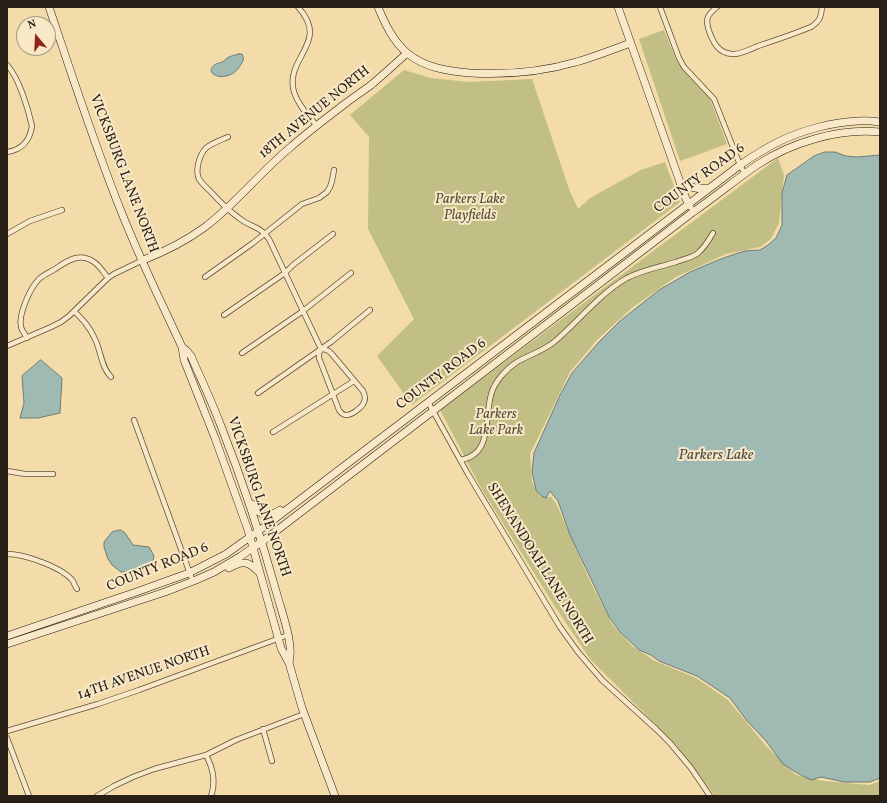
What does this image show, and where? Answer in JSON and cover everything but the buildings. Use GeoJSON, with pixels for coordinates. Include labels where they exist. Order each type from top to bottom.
{"type":"FeatureCollection","features":[{"type":"Feature","properties":{"kind":"main road","name":"VICKSBURG LANE NORTH"},"geometry":{"type":"LineString","coordinates":[[49,7],[120,210],[141,261],[182,347],[184,360],[216,438],[250,537],[283,652],[289,663],[304,714],[335,796]]}},
{"type":"Feature","properties":{"kind":"main road"},"geometry":{"type":"LineString","coordinates":[[378,7],[382,18],[393,37],[407,53],[416,60],[427,65],[438,69],[459,72],[482,74],[528,72],[574,63],[631,43]]}},
{"type":"Feature","properties":{"kind":"main road"},"geometry":{"type":"LineString","coordinates":[[618,7],[680,183],[688,204],[693,212]]}},
{"type":"Feature","properties":{"kind":"main road","name":"18TH AVENUE NORTH"},"geometry":{"type":"LineString","coordinates":[[141,261],[171,248],[205,227],[227,208],[290,147],[316,125],[389,70],[407,53]]}},
{"type":"Feature","properties":{"kind":"main road","name":"COUNTY ROAD 6"},"geometry":{"type":"LineString","coordinates":[[7,636],[189,573],[226,554],[710,187],[761,151],[780,141],[807,131],[841,123],[859,121],[880,122]]}},
{"type":"Feature","properties":{"kind":"main road","name":"COUNTY ROAD 6"},"geometry":{"type":"LineString","coordinates":[[7,644],[165,592],[194,581],[228,563],[262,541],[693,212],[758,165],[781,152],[803,143],[821,138],[856,132],[880,132]]}},
{"type":"Feature","properties":{"kind":"main road"},"geometry":{"type":"LineString","coordinates":[[680,183],[694,189],[710,187]]}},
{"type":"Feature","properties":{"kind":"main road","name":"VICKSBURG LANE NORTH"},"geometry":{"type":"LineString","coordinates":[[182,347],[191,356],[210,399],[246,492],[262,541],[288,635],[291,656],[289,663]]}},
{"type":"Feature","properties":{"kind":"main road"},"geometry":{"type":"LineString","coordinates":[[246,492],[256,510],[264,515],[268,515],[275,513],[306,490],[318,485]]}},
{"type":"Feature","properties":{"kind":"main road"},"geometry":{"type":"LineString","coordinates":[[194,581],[209,578],[241,562],[252,565],[261,575]]}},
{"type":"Feature","properties":{"kind":"street"},"geometry":{"type":"LineString","coordinates":[[298,7],[309,23],[310,39],[294,69],[294,91],[299,104],[316,125]]}},
{"type":"Feature","properties":{"kind":"street"},"geometry":{"type":"LineString","coordinates":[[660,7],[679,58],[684,67],[714,99],[745,174]]}},
{"type":"Feature","properties":{"kind":"street"},"geometry":{"type":"LineString","coordinates":[[717,7],[708,17],[707,24],[713,41],[718,49],[732,54],[811,27],[817,23],[821,16],[822,7]]}},
{"type":"Feature","properties":{"kind":"street"},"geometry":{"type":"LineString","coordinates":[[7,65],[16,77],[32,126],[26,143],[16,150],[7,152]]}},
{"type":"Feature","properties":{"kind":"street"},"geometry":{"type":"LineString","coordinates":[[228,137],[207,147],[203,152],[197,170],[200,181],[239,219],[259,229],[265,234],[321,349],[319,358],[339,410],[344,416],[348,416],[364,404],[365,400],[363,391],[332,353],[329,350],[321,349]]}},
{"type":"Feature","properties":{"kind":"street"},"geometry":{"type":"LineString","coordinates":[[205,277],[243,251],[302,204],[319,198],[327,192],[332,181],[334,170]]}},
{"type":"Feature","properties":{"kind":"street"},"geometry":{"type":"LineString","coordinates":[[7,234],[30,221],[62,210]]}},
{"type":"Feature","properties":{"kind":"street"},"geometry":{"type":"LineString","coordinates":[[460,460],[476,453],[482,446],[486,436],[488,406],[491,393],[505,372],[515,363],[552,343],[616,285],[643,271],[690,258],[699,252],[708,242],[713,233]]}},
{"type":"Feature","properties":{"kind":"street"},"geometry":{"type":"LineString","coordinates":[[224,315],[285,273],[333,234]]}},
{"type":"Feature","properties":{"kind":"street"},"geometry":{"type":"LineString","coordinates":[[27,338],[21,327],[23,310],[36,283],[43,276],[67,261],[74,258],[81,258],[94,262],[108,278]]}},
{"type":"Feature","properties":{"kind":"street","name":"18TH AVENUE NORTH"},"geometry":{"type":"LineString","coordinates":[[7,346],[61,322],[108,278],[141,261]]}},
{"type":"Feature","properties":{"kind":"street"},"geometry":{"type":"LineString","coordinates":[[242,353],[303,311],[351,273]]}},
{"type":"Feature","properties":{"kind":"street"},"geometry":{"type":"LineString","coordinates":[[258,394],[321,349],[370,310]]}},
{"type":"Feature","properties":{"kind":"street"},"geometry":{"type":"LineString","coordinates":[[74,311],[90,328],[95,338],[104,368],[111,377]]}},
{"type":"Feature","properties":{"kind":"street"},"geometry":{"type":"LineString","coordinates":[[273,432],[354,381]]}},
{"type":"Feature","properties":{"kind":"street","name":"SHENANDOAH LANE NORTH"},"geometry":{"type":"LineString","coordinates":[[428,402],[468,474],[560,627],[578,652],[602,680],[670,743],[691,768],[710,796]]}},
{"type":"Feature","properties":{"kind":"street"},"geometry":{"type":"LineString","coordinates":[[134,420],[189,573],[194,581]]}},
{"type":"Feature","properties":{"kind":"street"},"geometry":{"type":"LineString","coordinates":[[7,470],[25,474],[53,474]]}},
{"type":"Feature","properties":{"kind":"street"},"geometry":{"type":"LineString","coordinates":[[7,554],[31,558],[57,569],[72,580],[77,589]]}},
{"type":"Feature","properties":{"kind":"street","name":"14TH AVENUE NORTH"},"geometry":{"type":"LineString","coordinates":[[7,731],[98,704],[139,690],[288,635]]}},
{"type":"Feature","properties":{"kind":"street"},"geometry":{"type":"LineString","coordinates":[[96,796],[133,776],[206,755],[236,740],[304,714]]}},
{"type":"Feature","properties":{"kind":"street"},"geometry":{"type":"LineString","coordinates":[[263,729],[272,761]]}},
{"type":"Feature","properties":{"kind":"street"},"geometry":{"type":"LineString","coordinates":[[7,738],[29,796]]}},
{"type":"Feature","properties":{"kind":"street"},"geometry":{"type":"LineString","coordinates":[[206,755],[211,763],[213,773],[214,782],[211,796]]}},
{"type":"Feature","properties":{"kind":"green space"},"geometry":{"type":"Polygon","coordinates":[[[664,30],[677,62],[710,99],[727,144],[680,161],[639,39],[664,30]]]}},
{"type":"Feature","properties":{"kind":"green space","name":"Parkers Lake Playfields"},"geometry":{"type":"Polygon","coordinates":[[[404,70],[431,78],[469,82],[532,79],[569,189],[578,209],[590,198],[641,170],[665,162],[680,202],[412,405],[377,356],[414,319],[368,229],[369,137],[350,115],[404,70]]]}},
{"type":"Feature","properties":{"kind":"green space","name":"Parkers Lake Park"},"geometry":{"type":"Polygon","coordinates":[[[778,158],[784,175],[779,223],[771,239],[760,247],[726,254],[676,277],[633,307],[597,340],[570,372],[530,454],[532,482],[540,497],[551,497],[556,503],[589,579],[612,624],[632,646],[655,661],[696,678],[728,700],[766,746],[796,775],[824,781],[869,785],[880,781],[880,796],[715,796],[676,745],[590,659],[554,605],[481,488],[440,410],[778,158]]]}},
{"type":"Feature","properties":{"kind":"water"},"geometry":{"type":"Polygon","coordinates":[[[242,54],[243,60],[235,72],[222,77],[213,74],[211,71],[212,67],[227,58],[242,54]]]}},
{"type":"Feature","properties":{"kind":"water","name":"Parkers Lake"},"geometry":{"type":"Polygon","coordinates":[[[825,152],[835,152],[846,156],[857,157],[880,155],[880,778],[870,782],[844,782],[821,777],[811,780],[799,774],[783,764],[730,698],[697,676],[659,661],[651,655],[639,650],[620,632],[609,617],[570,535],[558,501],[550,491],[546,498],[541,496],[536,490],[532,472],[534,453],[560,395],[572,373],[598,343],[620,321],[659,290],[690,272],[735,254],[745,251],[760,250],[768,245],[776,238],[782,225],[782,193],[787,175],[814,156],[825,152]]]}},
{"type":"Feature","properties":{"kind":"water"},"geometry":{"type":"Polygon","coordinates":[[[41,360],[62,378],[60,413],[38,418],[20,418],[24,403],[22,376],[41,360]]]}},
{"type":"Feature","properties":{"kind":"water"},"geometry":{"type":"Polygon","coordinates":[[[121,530],[125,533],[133,545],[149,547],[154,556],[152,565],[143,571],[121,572],[112,565],[108,559],[104,542],[112,532],[121,530]]]}}]}
